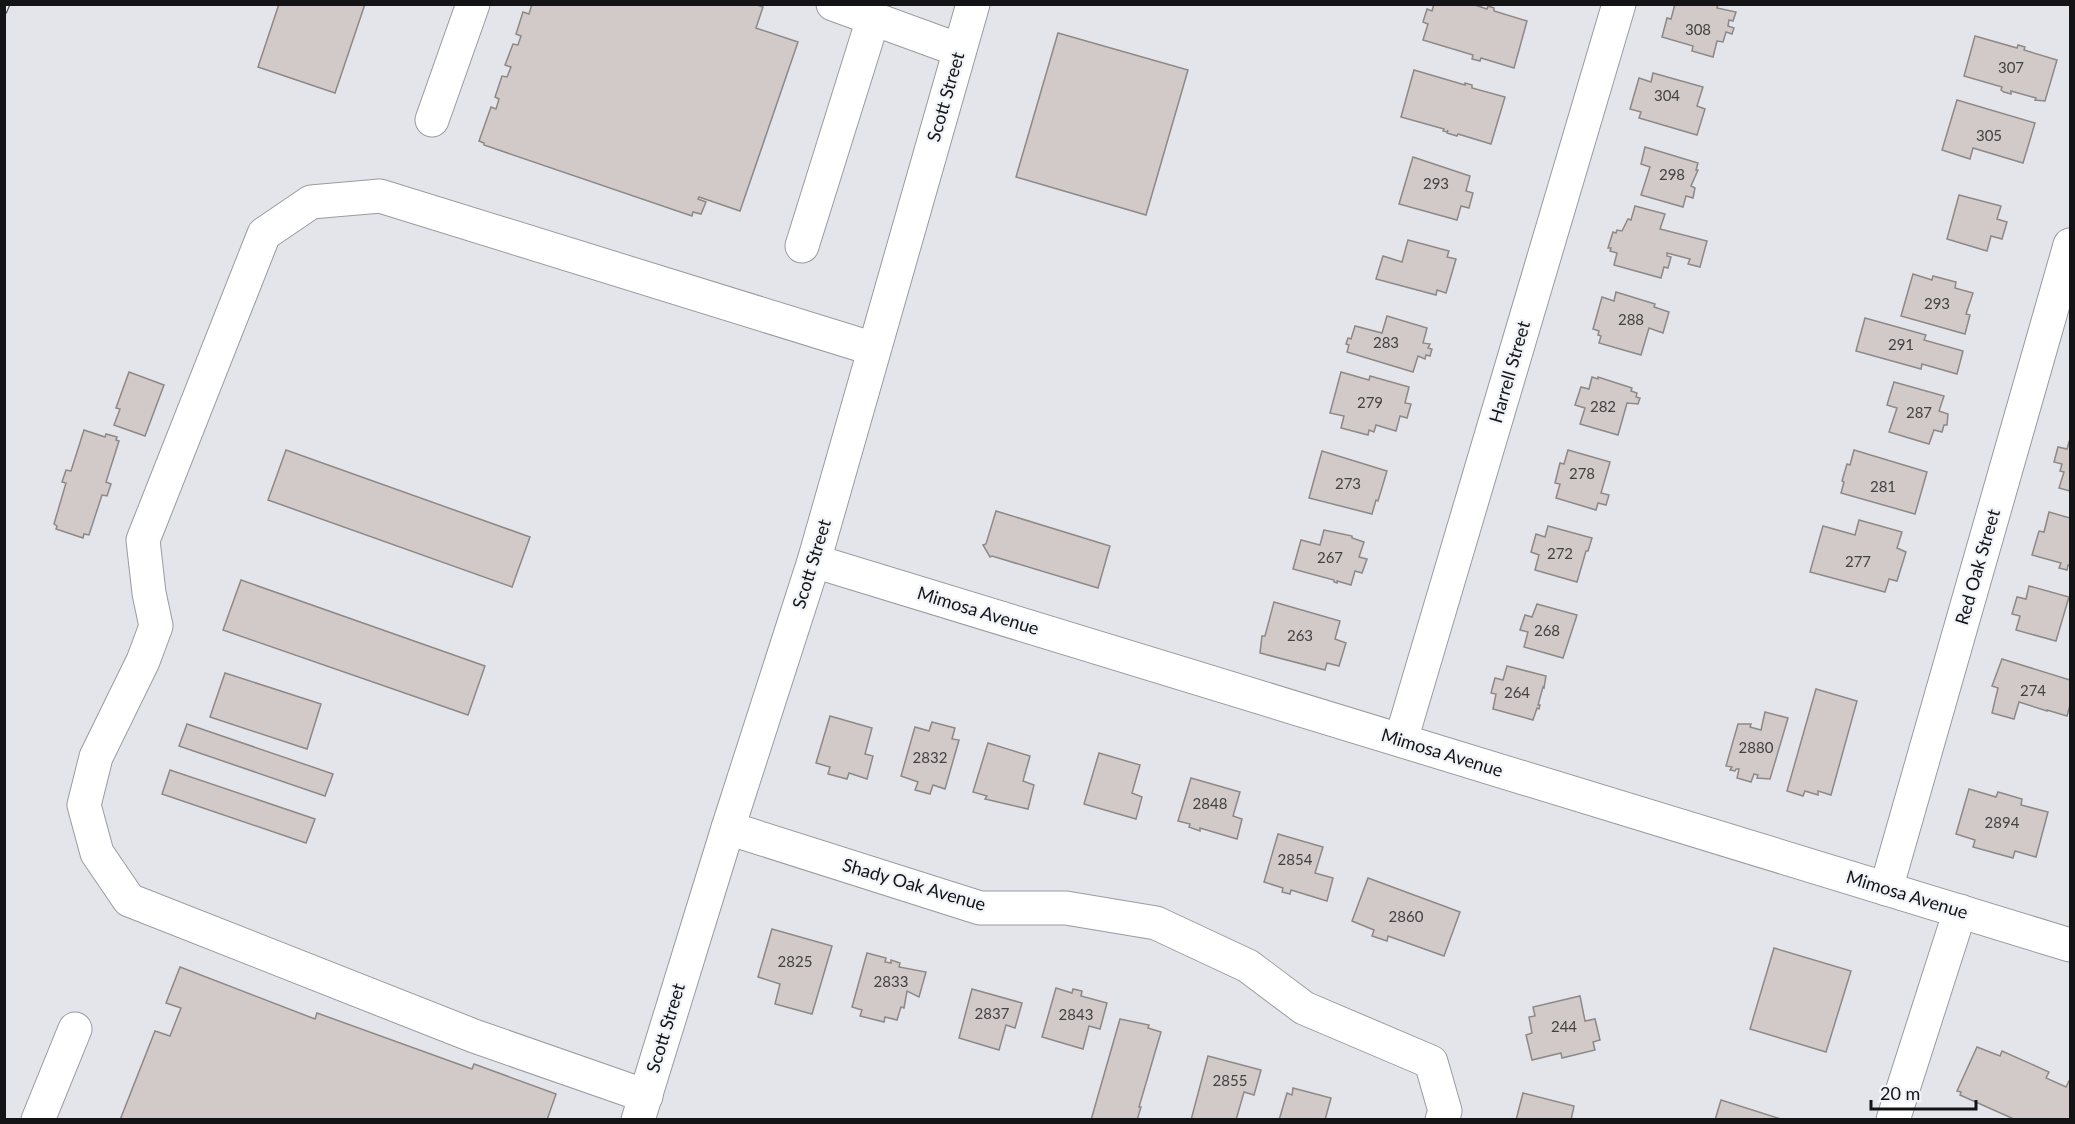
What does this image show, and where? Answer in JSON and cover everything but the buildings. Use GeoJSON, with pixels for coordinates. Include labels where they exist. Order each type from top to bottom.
{"type":"FeatureCollection","features":[{"type":"Feature","properties":{"kind":"street"},"geometry":{"type":"LineString","coordinates":[[432,120],[473,4]]}},
{"type":"Feature","properties":{"kind":"street"},"geometry":{"type":"LineString","coordinates":[[833,4],[959,50]]}},
{"type":"Feature","properties":{"kind":"street","name":"Scott Street"},"geometry":{"type":"LineString","coordinates":[[642,1108],[728,828],[814,561],[973,4]]}},
{"type":"Feature","properties":{"kind":"street","name":"Harrell Street"},"geometry":{"type":"LineString","coordinates":[[1401,740],[1619,4]]}},
{"type":"Feature","properties":{"kind":"street"},"geometry":{"type":"LineString","coordinates":[[802,246],[873,19]]}},
{"type":"Feature","properties":{"kind":"street"},"geometry":{"type":"LineString","coordinates":[[642,1108],[474,1036],[129,900],[98,853],[84,805],[96,757],[143,662],[156,626],[149,593],[143,540],[264,234],[311,202],[380,196],[874,349]]}},
{"type":"Feature","properties":{"kind":"street","name":"Red Oak Street"},"geometry":{"type":"LineString","coordinates":[[1886,889],[2070,245]]}},
{"type":"Feature","properties":{"kind":"street","name":"Mimosa Avenue"},"geometry":{"type":"LineString","coordinates":[[814,561],[2070,945]]}},
{"type":"Feature","properties":{"kind":"street","name":"Shady Oak Avenue"},"geometry":{"type":"LineString","coordinates":[[728,828],[980,908],[1066,908],[1156,923],[1248,966],[1304,1008],[1431,1062],[1445,1111],[1442,1119]]}},
{"type":"Feature","properties":{"kind":"street"},"geometry":{"type":"LineString","coordinates":[[1893,1119],[1960,911]]}},
{"type":"Feature","properties":{"kind":"street"},"geometry":{"type":"LineString","coordinates":[[38,1119],[75,1029]]}},
{"type":"Feature","properties":{"kind":"railway"},"geometry":{"type":"LineString","coordinates":[[4,11],[7,4]]}}]}
